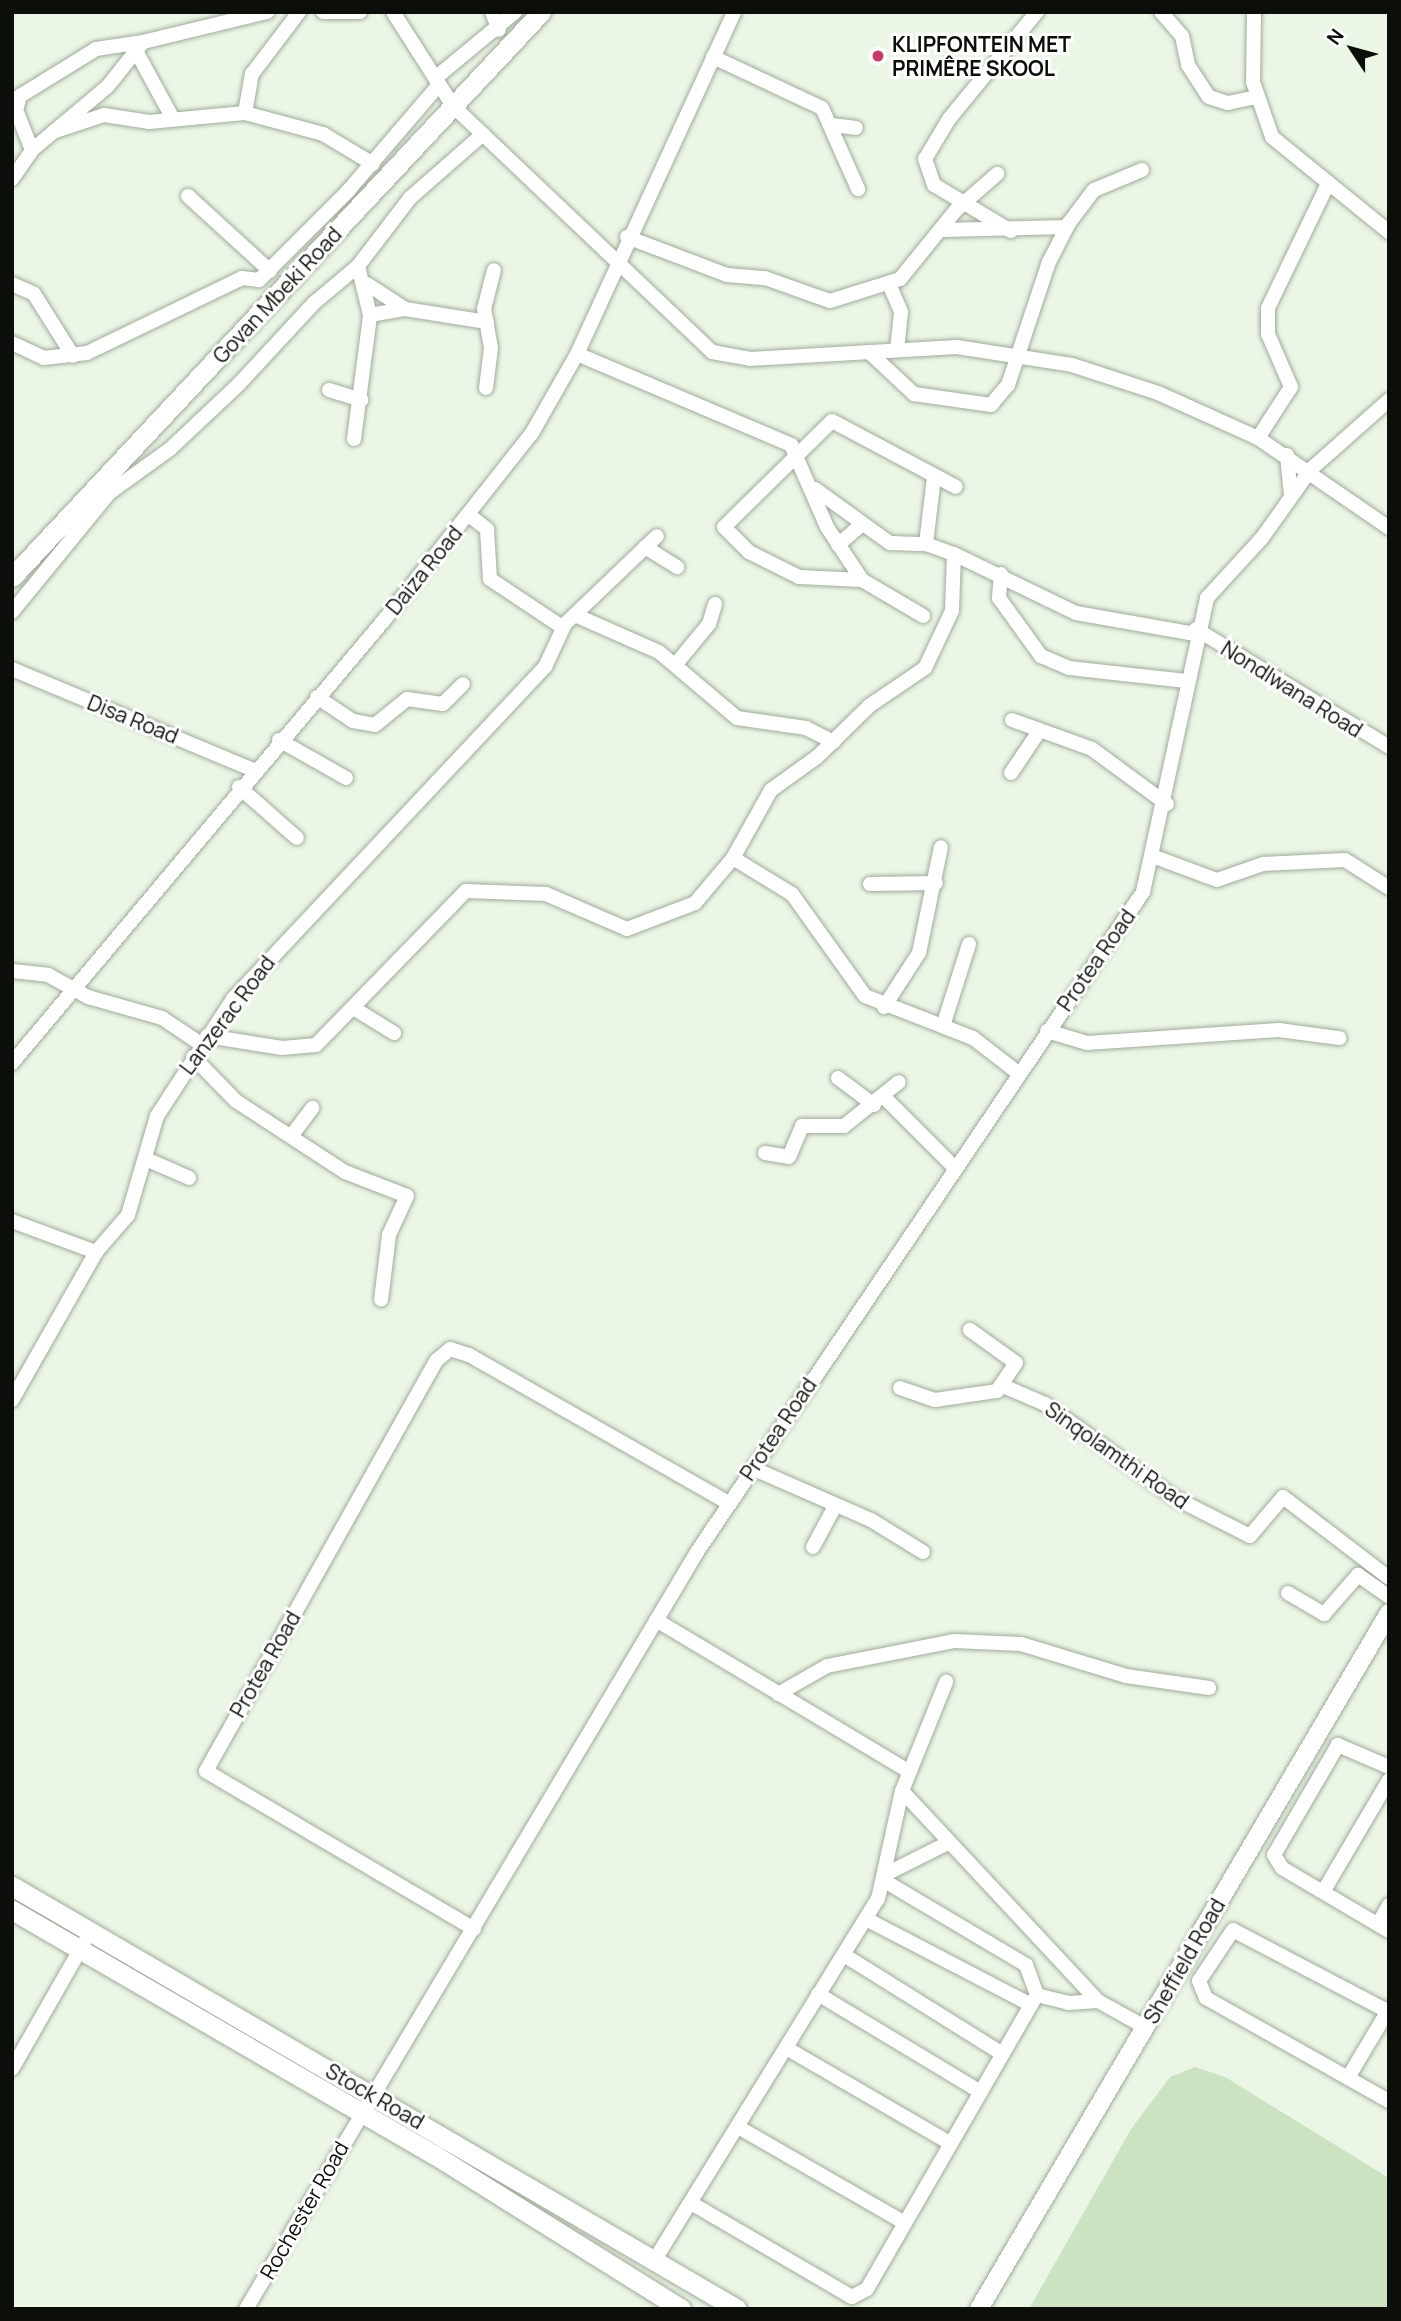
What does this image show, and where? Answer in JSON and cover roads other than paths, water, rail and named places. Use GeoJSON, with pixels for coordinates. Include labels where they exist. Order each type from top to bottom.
{"type":"FeatureCollection","features":[{"type":"Feature","properties":{"kind":"main road","name":"Govan Mbeki Road"},"geometry":{"type":"LineString","coordinates":[[12,577],[541,12]]}},
{"type":"Feature","properties":{"kind":"main road","name":"Stock Road"},"geometry":{"type":"LineString","coordinates":[[12,1886],[86,1938],[681,2309]]}},
{"type":"Feature","properties":{"kind":"main road","name":"Stock Road"},"geometry":{"type":"LineString","coordinates":[[12,1910],[86,1938],[373,2094],[737,2309]]}},
{"type":"Feature","properties":{"kind":"street"},"geometry":{"type":"LineString","coordinates":[[32,150],[15,103],[96,49],[139,47],[267,12]]}},
{"type":"Feature","properties":{"kind":"street"},"geometry":{"type":"LineString","coordinates":[[244,113],[253,74],[299,12]]}},
{"type":"Feature","properties":{"kind":"street"},"geometry":{"type":"LineString","coordinates":[[323,12],[360,12]]}},
{"type":"Feature","properties":{"kind":"street"},"geometry":{"type":"LineString","coordinates":[[393,12],[453,106],[712,352],[750,359],[897,348],[957,348],[1017,357],[1118,378],[1258,438],[1311,469],[1389,528]]}},
{"type":"Feature","properties":{"kind":"street"},"geometry":{"type":"LineString","coordinates":[[492,12],[499,30]]}},
{"type":"Feature","properties":{"kind":"street"},"geometry":{"type":"LineString","coordinates":[[12,344],[44,358],[73,356],[242,278],[256,281],[270,271],[373,164],[438,81],[499,30],[516,12]]}},
{"type":"Feature","properties":{"kind":"street","name":"Daiza Road"},"geometry":{"type":"LineString","coordinates":[[12,1063],[69,989],[469,515],[532,432],[576,354],[627,237],[734,12]]}},
{"type":"Feature","properties":{"kind":"street"},"geometry":{"type":"LineString","coordinates":[[1011,231],[964,203],[928,177],[928,152],[1037,12]]}},
{"type":"Feature","properties":{"kind":"street"},"geometry":{"type":"LineString","coordinates":[[1161,12],[1182,36],[1188,65],[1209,97],[1228,103],[1257,97]]}},
{"type":"Feature","properties":{"kind":"street"},"geometry":{"type":"LineString","coordinates":[[1254,12],[1257,97],[1272,137],[1327,186],[1389,232]]}},
{"type":"Feature","properties":{"kind":"street"},"geometry":{"type":"LineString","coordinates":[[139,47],[173,119]]}},
{"type":"Feature","properties":{"kind":"street"},"geometry":{"type":"LineString","coordinates":[[12,179],[32,150],[55,131],[139,47]]}},
{"type":"Feature","properties":{"kind":"street"},"geometry":{"type":"LineString","coordinates":[[713,57],[822,108],[832,125],[844,171],[858,189]]}},
{"type":"Feature","properties":{"kind":"street"},"geometry":{"type":"LineString","coordinates":[[55,131],[103,115],[173,119],[244,113],[323,134],[373,164]]}},
{"type":"Feature","properties":{"kind":"street"},"geometry":{"type":"LineString","coordinates":[[832,125],[856,128]]}},
{"type":"Feature","properties":{"kind":"street"},"geometry":{"type":"LineString","coordinates":[[12,612],[104,498],[170,449],[358,266],[410,198],[483,134]]}},
{"type":"Feature","properties":{"kind":"street"},"geometry":{"type":"LineString","coordinates":[[869,352],[914,394],[985,406],[1003,394],[1067,227],[1094,190],[1142,170]]}},
{"type":"Feature","properties":{"kind":"street"},"geometry":{"type":"LineString","coordinates":[[627,237],[727,275],[765,278],[820,300],[890,286],[943,230],[964,203],[997,174]]}},
{"type":"Feature","properties":{"kind":"street"},"geometry":{"type":"LineString","coordinates":[[1258,438],[1291,387],[1268,334],[1268,308],[1327,186]]}},
{"type":"Feature","properties":{"kind":"street"},"geometry":{"type":"LineString","coordinates":[[188,196],[270,271]]}},
{"type":"Feature","properties":{"kind":"street"},"geometry":{"type":"LineString","coordinates":[[943,230],[1011,231],[1067,227]]}},
{"type":"Feature","properties":{"kind":"street"},"geometry":{"type":"LineString","coordinates":[[354,439],[370,315],[367,284],[358,266]]}},
{"type":"Feature","properties":{"kind":"street"},"geometry":{"type":"LineString","coordinates":[[486,388],[488,322],[485,304],[494,270]]}},
{"type":"Feature","properties":{"kind":"street"},"geometry":{"type":"LineString","coordinates":[[12,284],[34,294],[73,356]]}},
{"type":"Feature","properties":{"kind":"street"},"geometry":{"type":"LineString","coordinates":[[367,284],[405,309]]}},
{"type":"Feature","properties":{"kind":"street"},"geometry":{"type":"LineString","coordinates":[[890,286],[901,312],[897,348]]}},
{"type":"Feature","properties":{"kind":"street"},"geometry":{"type":"LineString","coordinates":[[370,315],[405,309],[488,322]]}},
{"type":"Feature","properties":{"kind":"street"},"geometry":{"type":"LineString","coordinates":[[576,354],[784,441],[800,457],[838,545],[862,580],[923,616]]}},
{"type":"Feature","properties":{"kind":"street"},"geometry":{"type":"LineString","coordinates":[[329,390],[361,400]]}},
{"type":"Feature","properties":{"kind":"street","name":"Protea Road"},"geometry":{"type":"LineString","coordinates":[[373,2094],[728,1503],[1017,1072],[1143,892],[1155,857],[1167,804],[1186,681],[1196,631],[1207,598],[1311,469],[1389,400]]}},
{"type":"Feature","properties":{"kind":"street"},"geometry":{"type":"LineString","coordinates":[[862,580],[799,577],[724,533],[733,515],[800,457],[832,421],[956,487]]}},
{"type":"Feature","properties":{"kind":"street"},"geometry":{"type":"LineString","coordinates":[[1287,455],[1291,496]]}},
{"type":"Feature","properties":{"kind":"street"},"geometry":{"type":"LineString","coordinates":[[926,544],[934,477]]}},
{"type":"Feature","properties":{"kind":"street"},"geometry":{"type":"LineString","coordinates":[[816,489],[861,525],[891,542],[926,544],[954,554],[1001,574],[1076,613],[1196,631]]}},
{"type":"Feature","properties":{"kind":"street"},"geometry":{"type":"LineString","coordinates":[[469,515],[487,529],[490,579],[562,627],[657,536]]}},
{"type":"Feature","properties":{"kind":"street"},"geometry":{"type":"LineString","coordinates":[[838,545],[861,525]]}},
{"type":"Feature","properties":{"kind":"street"},"geometry":{"type":"LineString","coordinates":[[645,547],[677,567]]}},
{"type":"Feature","properties":{"kind":"street"},"geometry":{"type":"LineString","coordinates":[[201,1046],[307,1047],[355,1009],[406,946],[463,892],[541,893],[632,929],[695,903],[733,858],[771,790],[834,742],[932,659],[951,611],[954,554]]}},
{"type":"Feature","properties":{"kind":"street"},"geometry":{"type":"LineString","coordinates":[[1001,574],[999,598],[1041,656],[1069,668],[1186,681]]}},
{"type":"Feature","properties":{"kind":"street"},"geometry":{"type":"LineString","coordinates":[[676,664],[709,624],[715,604]]}},
{"type":"Feature","properties":{"kind":"street"},"geometry":{"type":"LineString","coordinates":[[575,615],[676,664],[713,705],[737,719],[806,728],[834,742]]}},
{"type":"Feature","properties":{"kind":"street","name":"Lanzerac Road"},"geometry":{"type":"LineString","coordinates":[[12,1400],[96,1252],[128,1216],[158,1116],[201,1046],[309,913],[549,662],[562,627]]}},
{"type":"Feature","properties":{"kind":"street","name":"Nondlwana Road"},"geometry":{"type":"LineString","coordinates":[[1196,631],[1389,747]]}},
{"type":"Feature","properties":{"kind":"street","name":"Disa Road"},"geometry":{"type":"LineString","coordinates":[[12,669],[254,770]]}},
{"type":"Feature","properties":{"kind":"street"},"geometry":{"type":"LineString","coordinates":[[317,697],[353,721],[375,725],[406,699],[443,705],[463,684]]}},
{"type":"Feature","properties":{"kind":"street"},"geometry":{"type":"LineString","coordinates":[[1012,720],[1038,733],[1092,749],[1167,804]]}},
{"type":"Feature","properties":{"kind":"street"},"geometry":{"type":"LineString","coordinates":[[1011,773],[1038,733]]}},
{"type":"Feature","properties":{"kind":"street"},"geometry":{"type":"LineString","coordinates":[[279,740],[346,778]]}},
{"type":"Feature","properties":{"kind":"street"},"geometry":{"type":"LineString","coordinates":[[239,787],[297,838]]}},
{"type":"Feature","properties":{"kind":"street"},"geometry":{"type":"LineString","coordinates":[[884,1007],[919,953],[936,883],[941,847]]}},
{"type":"Feature","properties":{"kind":"street"},"geometry":{"type":"LineString","coordinates":[[1155,857],[1217,880],[1262,864],[1345,860],[1389,888]]}},
{"type":"Feature","properties":{"kind":"street"},"geometry":{"type":"LineString","coordinates":[[733,858],[792,894],[851,982],[884,1007],[973,1038],[1017,1072]]}},
{"type":"Feature","properties":{"kind":"street"},"geometry":{"type":"LineString","coordinates":[[870,884],[936,883]]}},
{"type":"Feature","properties":{"kind":"street"},"geometry":{"type":"LineString","coordinates":[[943,1026],[969,944]]}},
{"type":"Feature","properties":{"kind":"street"},"geometry":{"type":"LineString","coordinates":[[12,971],[48,975],[69,989],[162,1018],[201,1046],[236,1101],[352,1175],[407,1196],[389,1235],[381,1300]]}},
{"type":"Feature","properties":{"kind":"street"},"geometry":{"type":"LineString","coordinates":[[355,1009],[394,1033]]}},
{"type":"Feature","properties":{"kind":"street"},"geometry":{"type":"LineString","coordinates":[[1047,1031],[1087,1043],[1279,1030],[1339,1038]]}},
{"type":"Feature","properties":{"kind":"street"},"geometry":{"type":"LineString","coordinates":[[838,1078],[879,1101],[955,1168]]}},
{"type":"Feature","properties":{"kind":"street"},"geometry":{"type":"LineString","coordinates":[[765,1153],[789,1157],[802,1126],[844,1126],[900,1082]]}},
{"type":"Feature","properties":{"kind":"street"},"geometry":{"type":"LineString","coordinates":[[292,1135],[312,1108]]}},
{"type":"Feature","properties":{"kind":"street"},"geometry":{"type":"LineString","coordinates":[[146,1159],[189,1178]]}},
{"type":"Feature","properties":{"kind":"street"},"geometry":{"type":"LineString","coordinates":[[12,1221],[96,1252]]}},
{"type":"Feature","properties":{"kind":"street"},"geometry":{"type":"LineString","coordinates":[[900,1388],[944,1400],[1003,1385],[1016,1363],[970,1329]]}},
{"type":"Feature","properties":{"kind":"street","name":"Protea Road"},"geometry":{"type":"LineString","coordinates":[[474,1929],[206,1771],[437,1360],[450,1349],[469,1355],[728,1503]]}},
{"type":"Feature","properties":{"kind":"street","name":"Sinqolamthi Road"},"geometry":{"type":"LineString","coordinates":[[1003,1385],[1045,1404],[1174,1498],[1250,1536],[1283,1497],[1389,1578]]}},
{"type":"Feature","properties":{"kind":"street"},"geometry":{"type":"LineString","coordinates":[[752,1468],[923,1552]]}},
{"type":"Feature","properties":{"kind":"street"},"geometry":{"type":"LineString","coordinates":[[813,1547],[834,1508]]}},
{"type":"Feature","properties":{"kind":"street"},"geometry":{"type":"LineString","coordinates":[[1288,1594],[1324,1614],[1358,1575],[1389,1597]]}},
{"type":"Feature","properties":{"kind":"street","name":"Sheffield Road"},"geometry":{"type":"LineString","coordinates":[[979,2309],[1389,1613]]}},
{"type":"Feature","properties":{"kind":"street"},"geometry":{"type":"LineString","coordinates":[[656,1620],[908,1771]]}},
{"type":"Feature","properties":{"kind":"street"},"geometry":{"type":"LineString","coordinates":[[778,1694],[827,1666],[954,1641],[1021,1644],[1126,1676],[1209,1688]]}},
{"type":"Feature","properties":{"kind":"street"},"geometry":{"type":"LineString","coordinates":[[654,2261],[788,2049],[818,1994],[866,1919],[887,1878],[908,1771],[946,1682]]}},
{"type":"Feature","properties":{"kind":"street"},"geometry":{"type":"LineString","coordinates":[[1389,1767],[1343,1743],[1333,1749],[1274,1860],[1383,1927],[1389,1905]]}},
{"type":"Feature","properties":{"kind":"street"},"geometry":{"type":"LineString","coordinates":[[1323,1892],[1389,1780]]}},
{"type":"Feature","properties":{"kind":"street"},"geometry":{"type":"LineString","coordinates":[[902,1791],[1041,1945],[1098,2001],[1145,2026]]}},
{"type":"Feature","properties":{"kind":"street"},"geometry":{"type":"LineString","coordinates":[[887,1878],[948,1843]]}},
{"type":"Feature","properties":{"kind":"street"},"geometry":{"type":"LineString","coordinates":[[691,2203],[856,2297],[867,2289],[948,2142],[1034,2000],[1026,1965],[887,1878]]}},
{"type":"Feature","properties":{"kind":"street"},"geometry":{"type":"LineString","coordinates":[[866,1919],[1034,2000],[1069,2003],[1098,2001]]}},
{"type":"Feature","properties":{"kind":"street"},"geometry":{"type":"LineString","coordinates":[[1349,2076],[1388,2011],[1241,1932],[1225,1936],[1199,1981],[1206,1998],[1349,2076],[1389,2101]]}},
{"type":"Feature","properties":{"kind":"street"},"geometry":{"type":"LineString","coordinates":[[12,2069],[86,1938]]}},
{"type":"Feature","properties":{"kind":"street"},"geometry":{"type":"LineString","coordinates":[[1026,1965],[1041,1945]]}},
{"type":"Feature","properties":{"kind":"street"},"geometry":{"type":"LineString","coordinates":[[844,1955],[1002,2053]]}},
{"type":"Feature","properties":{"kind":"street"},"geometry":{"type":"LineString","coordinates":[[818,1994],[979,2091]]}},
{"type":"Feature","properties":{"kind":"street"},"geometry":{"type":"LineString","coordinates":[[788,2049],[948,2142]]}},
{"type":"Feature","properties":{"kind":"street","name":"Rochester Road"},"geometry":{"type":"LineString","coordinates":[[246,2309],[373,2094]]}},
{"type":"Feature","properties":{"kind":"street"},"geometry":{"type":"LineString","coordinates":[[738,2127],[903,2222]]}},
{"type":"Feature","properties":{"kind":"place","name":"KLIPFONTEIN MET PRIMÊRE SKOOL"},"geometry":{"type":"Point","coordinates":[878,56]}}]}
